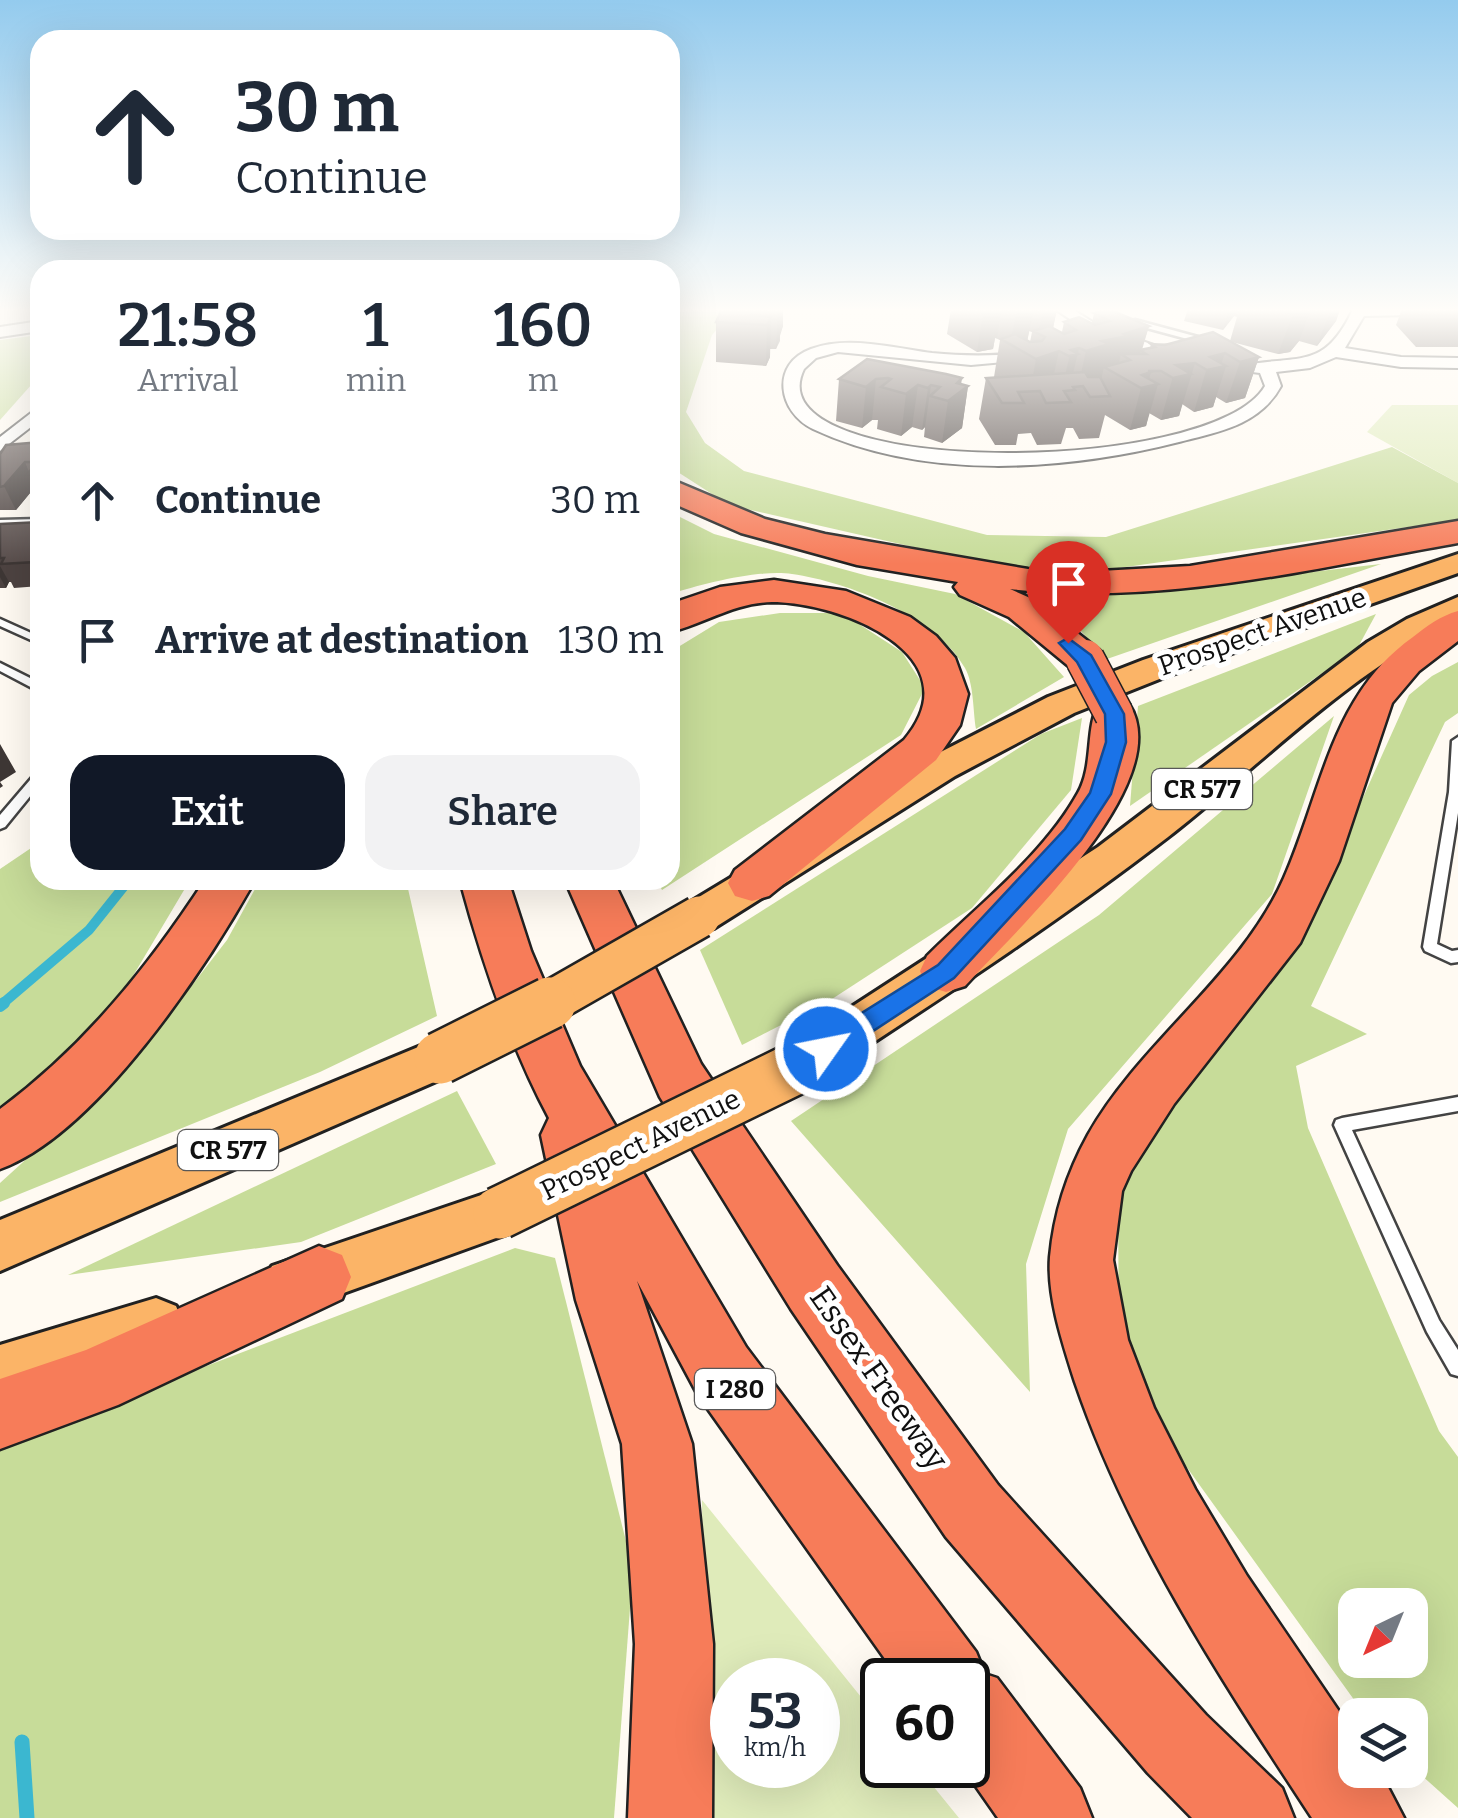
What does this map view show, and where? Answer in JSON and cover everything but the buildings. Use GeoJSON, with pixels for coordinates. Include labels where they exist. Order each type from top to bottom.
{"type":"FeatureCollection","features":[{"type":"Feature","properties":{"kind":"highway"},"geometry":{"type":"LineString","coordinates":[[680,493],[752,526],[998,596],[1050,628],[1085,659],[1114,714],[1116,742],[1100,794],[1073,834],[946,971]]}},
{"type":"Feature","properties":{"kind":"highway"},"geometry":{"type":"LineString","coordinates":[[826,545],[1028,580],[1131,581],[1220,571],[1458,532]]}},
{"type":"Feature","properties":{"kind":"highway"},"geometry":{"type":"LineString","coordinates":[[680,615],[700,605],[750,594],[776,591],[827,596],[885,616],[907,632],[926,648],[945,683],[946,704],[939,726],[920,750],[752,883]]}},
{"type":"Feature","properties":{"kind":"highway"},"geometry":{"type":"LineString","coordinates":[[1362,1818],[1184,1549],[1137,1450],[1092,1338],[1080,1265],[1091,1194],[1122,1130],[1283,927],[1340,790],[1354,738],[1379,692],[1406,661],[1458,623]]}},
{"type":"Feature","properties":{"kind":"highway"},"geometry":{"type":"LineString","coordinates":[[0,1143],[88,1069],[143,1013],[190,948],[225,890]]}},
{"type":"Feature","properties":{"kind":"highway","name":"I 280"},"geometry":{"type":"LineString","coordinates":[[487,890],[504,952],[556,1076],[722,1371],[932,1658]]}},
{"type":"Feature","properties":{"kind":"highway","name":"Essex Freeway"},"geometry":{"type":"LineString","coordinates":[[594,890],[680,1080],[836,1319],[972,1511],[1176,1744],[1252,1818]]}},
{"type":"Feature","properties":{"kind":"highway"},"geometry":{"type":"LineString","coordinates":[[556,1076],[609,1300],[657,1444],[674,1644],[670,1818]]}},
{"type":"Feature","properties":{"kind":"highway"},"geometry":{"type":"LineString","coordinates":[[0,1414],[94,1381],[318,1277]]}},
{"type":"Feature","properties":{"kind":"highway"},"geometry":{"type":"LineString","coordinates":[[990,1737],[1050,1818]]}},
{"type":"Feature","properties":{"kind":"main road","name":"Prospect Avenue"},"geometry":{"type":"LineString","coordinates":[[0,1246],[440,1058],[582,986],[942,767],[1061,705],[1155,668],[1458,563]]}},
{"type":"Feature","properties":{"kind":"main road","name":"Prospect Avenue"},"geometry":{"type":"LineString","coordinates":[[0,1374],[318,1277],[498,1213],[796,1068],[946,971],[1155,826],[1420,622],[1458,607]]}},
{"type":"Feature","properties":{"kind":"street"},"geometry":{"type":"LineString","coordinates":[[792,394],[800,413],[830,430],[891,447],[931,455],[1069,456],[1160,443],[1240,417],[1270,394]]}},
{"type":"Feature","properties":{"kind":"street"},"geometry":{"type":"LineString","coordinates":[[0,446],[30,420]]}},
{"type":"Feature","properties":{"kind":"lane"},"geometry":{"type":"LineString","coordinates":[[0,524],[30,522]]}},
{"type":"Feature","properties":{"kind":"lane"},"geometry":{"type":"LineString","coordinates":[[0,622],[30,636]]}},
{"type":"Feature","properties":{"kind":"lane"},"geometry":{"type":"LineString","coordinates":[[0,666],[30,682]]}},
{"type":"Feature","properties":{"kind":"lane"},"geometry":{"type":"LineString","coordinates":[[1458,740],[1457,793],[1430,947],[1451,957],[1458,956]]}},
{"type":"Feature","properties":{"kind":"lane"},"geometry":{"type":"LineString","coordinates":[[0,824],[30,788]]}},
{"type":"Feature","properties":{"kind":"lane"},"geometry":{"type":"LineString","coordinates":[[1440,891],[1458,884]]}},
{"type":"Feature","properties":{"kind":"lane"},"geometry":{"type":"LineString","coordinates":[[1458,1104],[1342,1125],[1433,1326],[1458,1366]]}},
{"type":"Feature","properties":{"kind":"green space"},"geometry":{"type":"Polygon","coordinates":[[[0,394],[23,394],[0,420],[0,394]]]}},
{"type":"Feature","properties":{"kind":"green space"},"geometry":{"type":"Polygon","coordinates":[[[680,394],[692,394],[686,412],[705,443],[744,471],[987,535],[1106,537],[1392,447],[1458,483],[1458,520],[1119,568],[1014,570],[729,505],[680,473],[680,394]]]}},
{"type":"Feature","properties":{"kind":"green space"},"geometry":{"type":"Polygon","coordinates":[[[1392,405],[1458,405],[1458,483],[1367,432],[1392,405]]]}},
{"type":"Feature","properties":{"kind":"green space"},"geometry":{"type":"Polygon","coordinates":[[[680,517],[714,534],[868,576],[955,594],[1024,632],[1064,677],[976,729],[968,675],[952,649],[889,604],[839,585],[792,574],[731,578],[680,591],[680,517]]]}},
{"type":"Feature","properties":{"kind":"green space"},"geometry":{"type":"Polygon","coordinates":[[[1381,564],[1107,659],[1064,613],[1031,593],[1163,589],[1381,564]]]}},
{"type":"Feature","properties":{"kind":"green space"},"geometry":{"type":"Polygon","coordinates":[[[780,613],[842,613],[902,652],[925,688],[901,735],[680,878],[680,646],[719,622],[780,613]]]}},
{"type":"Feature","properties":{"kind":"green space"},"geometry":{"type":"Polygon","coordinates":[[[1376,614],[1357,649],[1130,806],[1138,706],[1376,614]]]}},
{"type":"Feature","properties":{"kind":"green space"},"geometry":{"type":"Polygon","coordinates":[[[1458,662],[1458,713],[1445,722],[1311,1006],[1367,1034],[1296,1066],[1308,1128],[1439,1431],[1458,1457],[1458,1808],[1428,1781],[1428,1698],[1353,1698],[1338,1678],[1428,1678],[1428,1588],[1338,1588],[1338,1677],[1119,1373],[1118,1185],[1313,909],[1409,695],[1458,662]]]}},
{"type":"Feature","properties":{"kind":"green space"},"geometry":{"type":"Polygon","coordinates":[[[1334,716],[1272,894],[1068,1129],[1026,1264],[1030,1392],[791,1121],[1099,915],[1334,716]]]}},
{"type":"Feature","properties":{"kind":"green space"},"geometry":{"type":"Polygon","coordinates":[[[1082,718],[1071,790],[972,908],[832,999],[742,1045],[700,950],[1041,734],[1082,718]]]}},
{"type":"Feature","properties":{"kind":"green space"},"geometry":{"type":"Polygon","coordinates":[[[30,849],[30,890],[184,890],[89,1050],[0,1114],[0,869],[30,849]]]}},
{"type":"Feature","properties":{"kind":"green space"},"geometry":{"type":"Polygon","coordinates":[[[254,890],[408,890],[437,1016],[320,1072],[0,1202],[0,1183],[132,1063],[227,940],[254,890]]]}},
{"type":"Feature","properties":{"kind":"green space"},"geometry":{"type":"Polygon","coordinates":[[[457,1091],[496,1164],[301,1242],[68,1275],[457,1091]]]}},
{"type":"Feature","properties":{"kind":"green space"},"geometry":{"type":"Polygon","coordinates":[[[515,1248],[555,1258],[633,1569],[614,1818],[0,1818],[0,1445],[515,1248]]]}},
{"type":"Feature","properties":{"kind":"green space"},"geometry":{"type":"Polygon","coordinates":[[[702,1500],[830,1658],[710,1658],[710,1788],[840,1788],[840,1671],[860,1696],[860,1788],[935,1788],[959,1818],[703,1818],[702,1500]]]}},
{"type":"Feature","properties":{"kind":"waterway"},"geometry":{"type":"LineString","coordinates":[[1,1005],[89,930],[121,890]]}},
{"type":"Feature","properties":{"kind":"waterway"},"geometry":{"type":"LineString","coordinates":[[0,1006],[4,1003]]}},
{"type":"Feature","properties":{"kind":"waterway"},"geometry":{"type":"LineString","coordinates":[[22,1742],[27,1818]]}},
{"type":"Feature","properties":{"kind":"route"},"geometry":{"type":"LineString","coordinates":[[826,1049],[946,971],[1073,834],[1100,794],[1116,742],[1114,714],[1085,659],[1068,643]]}}]}
